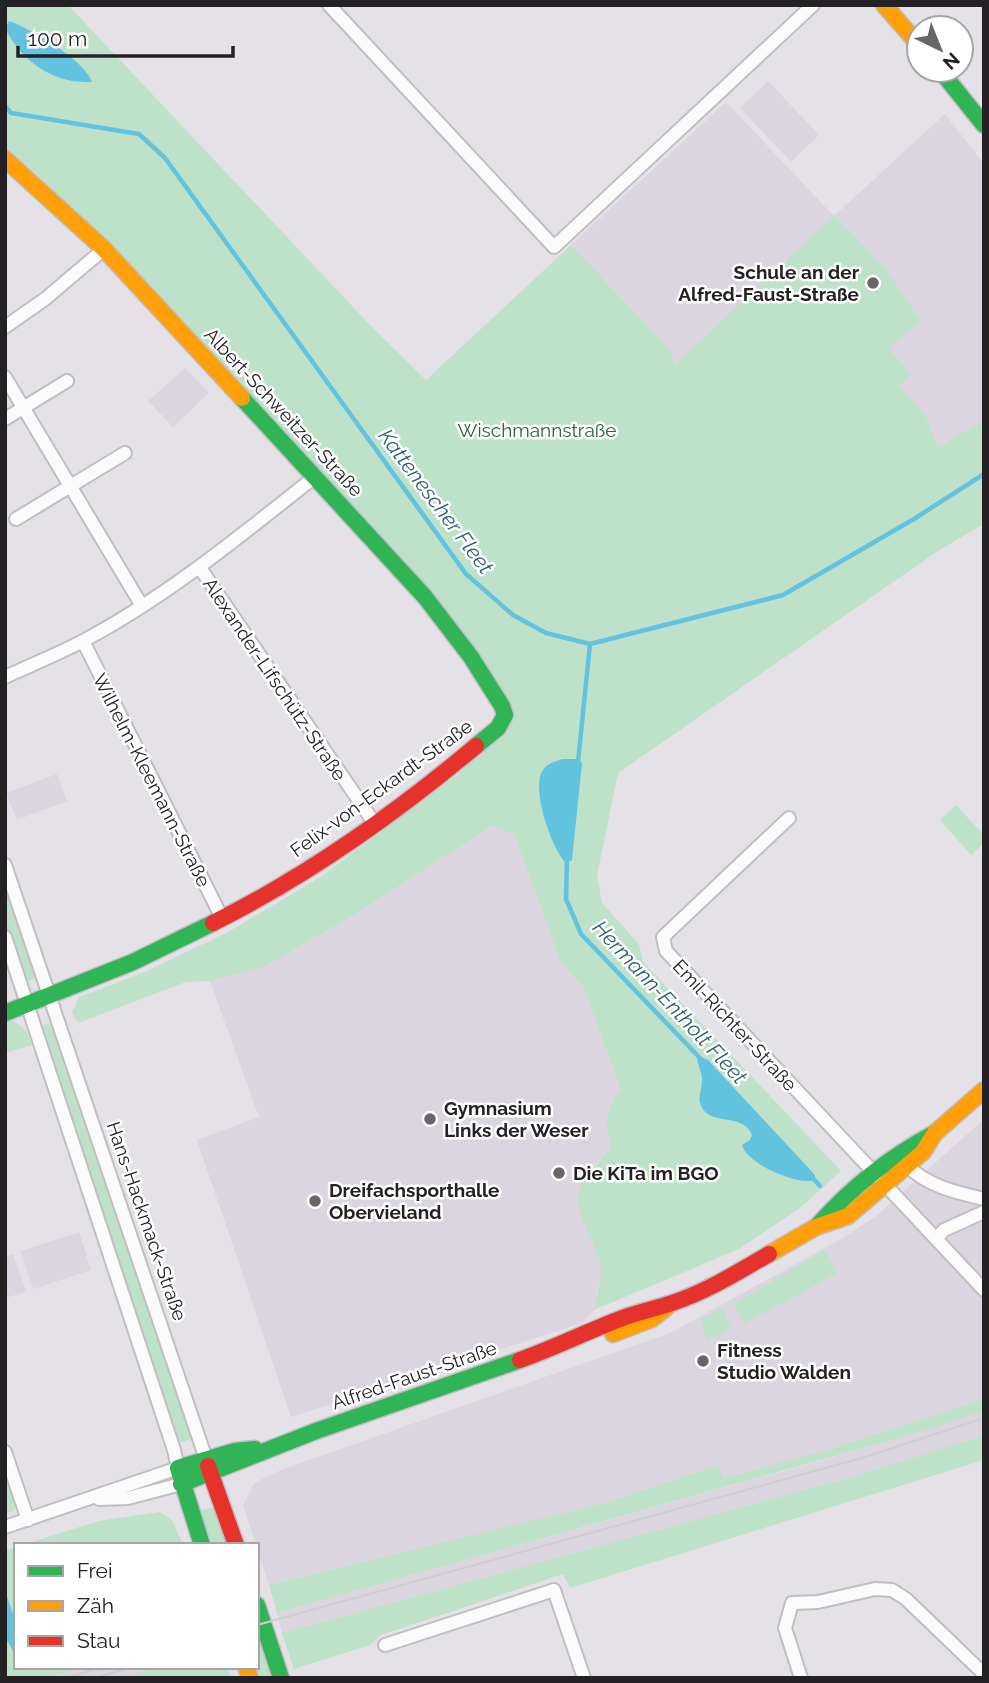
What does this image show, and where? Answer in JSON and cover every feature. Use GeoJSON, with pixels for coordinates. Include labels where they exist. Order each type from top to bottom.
{"type":"FeatureCollection","features":[{"type":"Feature","properties":{"kind":"street"},"geometry":{"type":"LineString","coordinates":[[328,5],[554,247],[813,5]]}},
{"type":"Feature","properties":{"kind":"street"},"geometry":{"type":"LineString","coordinates":[[884,5],[905,29]]}},
{"type":"Feature","properties":{"kind":"street"},"geometry":{"type":"LineString","coordinates":[[951,84],[984,125]]}},
{"type":"Feature","properties":{"kind":"street","name":"Albert-Schweitzer-Straße"},"geometry":{"type":"LineString","coordinates":[[5,159],[104,249],[425,597],[471,656],[505,715]]}},
{"type":"Feature","properties":{"kind":"street"},"geometry":{"type":"LineString","coordinates":[[5,327],[45,299],[104,249]]}},
{"type":"Feature","properties":{"kind":"street"},"geometry":{"type":"LineString","coordinates":[[5,377],[142,606]]}},
{"type":"Feature","properties":{"kind":"street"},"geometry":{"type":"LineString","coordinates":[[5,419],[67,382]]}},
{"type":"Feature","properties":{"kind":"street"},"geometry":{"type":"LineString","coordinates":[[16,519],[125,453]]}},
{"type":"Feature","properties":{"kind":"street"},"geometry":{"type":"LineString","coordinates":[[5,677],[83,641],[142,606],[200,568],[316,477]]}},
{"type":"Feature","properties":{"kind":"street","name":"Alexander-Lifschütz-Straße"},"geometry":{"type":"LineString","coordinates":[[200,568],[375,824]]}},
{"type":"Feature","properties":{"kind":"street","name":"Wilhelm-Kleemann-Straße"},"geometry":{"type":"LineString","coordinates":[[83,641],[222,918]]}},
{"type":"Feature","properties":{"kind":"street","name":"Felix-von-Eckardt-Straße"},"geometry":{"type":"LineString","coordinates":[[49,996],[133,962],[222,918],[299,875],[444,773],[498,727],[505,715]]}},
{"type":"Feature","properties":{"kind":"street","name":"Emil-Richter-Straße"},"geometry":{"type":"LineString","coordinates":[[789,818],[663,937],[666,951],[880,1180]]}},
{"type":"Feature","properties":{"kind":"street","name":"Hans-Hackmack-Straße"},"geometry":{"type":"LineString","coordinates":[[5,865],[209,1467]]}},
{"type":"Feature","properties":{"kind":"street"},"geometry":{"type":"LineString","coordinates":[[5,937],[174,1450],[179,1476],[201,1543]]}},
{"type":"Feature","properties":{"kind":"street"},"geometry":{"type":"LineString","coordinates":[[5,1013],[49,996]]}},
{"type":"Feature","properties":{"kind":"street","name":"Alfred-Faust-Straße"},"geometry":{"type":"LineString","coordinates":[[880,1180],[908,1147],[935,1133],[984,1090]]}},
{"type":"Feature","properties":{"kind":"street","name":"Alfred-Faust-Straße"},"geometry":{"type":"LineString","coordinates":[[179,1476],[273,1447],[569,1342],[593,1341],[652,1319],[672,1303],[720,1282],[816,1227],[827,1214],[880,1180],[908,1166],[923,1152],[935,1133]]}},
{"type":"Feature","properties":{"kind":"street"},"geometry":{"type":"LineString","coordinates":[[908,1166],[953,1192],[984,1199]]}},
{"type":"Feature","properties":{"kind":"street"},"geometry":{"type":"LineString","coordinates":[[880,1180],[984,1290]]}},
{"type":"Feature","properties":{"kind":"street"},"geometry":{"type":"LineString","coordinates":[[936,1239],[944,1230],[984,1212]]}},
{"type":"Feature","properties":{"kind":"street"},"geometry":{"type":"LineString","coordinates":[[5,1452],[28,1520]]}},
{"type":"Feature","properties":{"kind":"street"},"geometry":{"type":"LineString","coordinates":[[209,1467],[235,1543]]}},
{"type":"Feature","properties":{"kind":"street"},"geometry":{"type":"LineString","coordinates":[[5,1527],[82,1500],[128,1498],[179,1476]]}},
{"type":"Feature","properties":{"kind":"street"},"geometry":{"type":"LineString","coordinates":[[801,1678],[785,1628],[792,1603],[818,1602],[875,1589],[891,1590],[906,1599],[984,1674]]}},
{"type":"Feature","properties":{"kind":"street"},"geometry":{"type":"LineString","coordinates":[[384,1645],[554,1590],[584,1678]]}},
{"type":"Feature","properties":{"kind":"street"},"geometry":{"type":"LineString","coordinates":[[259,1611],[281,1678]]}},
{"type":"Feature","properties":{"kind":"shaded area"},"geometry":{"type":"Polygon","coordinates":[[[768,81],[819,135],[791,162],[740,108],[768,81]]]}},
{"type":"Feature","properties":{"kind":"shaded area","name":"Schule an der Alfred-Faust-Straße"},"geometry":{"type":"Polygon","coordinates":[[[726,102],[834,216],[945,114],[984,164],[984,421],[892,474],[711,437],[667,346],[571,245],[726,102]]]}},
{"type":"Feature","properties":{"kind":"shaded area"},"geometry":{"type":"Polygon","coordinates":[[[185,368],[209,393],[173,427],[148,401],[185,368]]]}},
{"type":"Feature","properties":{"kind":"shaded area"},"geometry":{"type":"Polygon","coordinates":[[[57,774],[67,801],[17,820],[6,793],[57,774]]]}},
{"type":"Feature","properties":{"kind":"shaded area","name":"Gymnasium Links der Weser"},"geometry":{"type":"Polygon","coordinates":[[[492,826],[514,834],[561,963],[584,988],[620,1090],[612,1102],[607,1122],[612,1145],[608,1153],[591,1168],[602,1274],[594,1310],[582,1323],[291,1417],[197,1140],[259,1117],[210,981],[266,966],[352,916],[492,826]]]}},
{"type":"Feature","properties":{"kind":"shaded area"},"geometry":{"type":"Polygon","coordinates":[[[984,1119],[984,1399],[820,1452],[722,1478],[717,1465],[608,1502],[269,1585],[259,1554],[259,1543],[255,1543],[243,1505],[254,1483],[281,1470],[670,1333],[841,1239],[876,1216],[984,1119]]]}},
{"type":"Feature","properties":{"kind":"shaded area"},"geometry":{"type":"Polygon","coordinates":[[[79,1232],[91,1270],[33,1289],[21,1251],[79,1232]]]}},
{"type":"Feature","properties":{"kind":"shaded area"},"geometry":{"type":"Polygon","coordinates":[[[13,1254],[26,1292],[5,1298],[5,1257],[13,1254]]]}},
{"type":"Feature","properties":{"kind":"shaded area"},"geometry":{"type":"Polygon","coordinates":[[[984,1411],[984,1435],[859,1475],[282,1633],[277,1613],[809,1464],[984,1411]]]}},
{"type":"Feature","properties":{"kind":"shaded area"},"geometry":{"type":"Polygon","coordinates":[[[77,1669],[153,1669],[123,1678],[46,1678],[77,1669]]]}},
{"type":"Feature","properties":{"kind":"green space","name":"Wischmannstraße"},"geometry":{"type":"Polygon","coordinates":[[[5,5],[68,5],[371,326],[426,380],[571,245],[667,346],[676,364],[834,216],[886,269],[920,320],[889,349],[911,374],[899,386],[924,413],[938,447],[984,421],[984,524],[938,551],[618,773],[597,875],[602,903],[639,944],[643,962],[841,1171],[800,1208],[739,1249],[594,1310],[601,1267],[579,1209],[579,1190],[611,1146],[608,1115],[620,1089],[584,988],[561,963],[514,834],[492,826],[352,916],[266,966],[210,981],[186,982],[78,1023],[72,1013],[79,997],[147,971],[228,932],[322,876],[457,775],[497,737],[496,686],[108,244],[30,168],[5,150],[5,5]]]}},
{"type":"Feature","properties":{"kind":"green space"},"geometry":{"type":"Polygon","coordinates":[[[956,805],[984,835],[984,843],[971,855],[940,820],[956,805]]]}},
{"type":"Feature","properties":{"kind":"green space"},"geometry":{"type":"Polygon","coordinates":[[[5,878],[39,977],[24,982],[5,924],[5,878]]]}},
{"type":"Feature","properties":{"kind":"green space"},"geometry":{"type":"Polygon","coordinates":[[[12,1020],[26,1030],[32,1045],[5,1053],[5,1022],[12,1020]]]}},
{"type":"Feature","properties":{"kind":"green space"},"geometry":{"type":"Polygon","coordinates":[[[53,1022],[195,1438],[176,1444],[39,1027],[53,1022]]]}},
{"type":"Feature","properties":{"kind":"green space"},"geometry":{"type":"Polygon","coordinates":[[[825,1250],[837,1273],[744,1324],[734,1304],[825,1250]]]}},
{"type":"Feature","properties":{"kind":"green space"},"geometry":{"type":"Polygon","coordinates":[[[723,1308],[731,1329],[707,1341],[701,1319],[723,1308]]]}},
{"type":"Feature","properties":{"kind":"green space"},"geometry":{"type":"Polygon","coordinates":[[[984,1399],[984,1411],[931,1429],[277,1613],[269,1585],[608,1502],[717,1465],[723,1478],[820,1452],[984,1399]]]}},
{"type":"Feature","properties":{"kind":"green space"},"geometry":{"type":"Polygon","coordinates":[[[984,1435],[984,1460],[570,1588],[563,1574],[381,1635],[370,1645],[294,1669],[282,1633],[859,1475],[984,1435]]]}},
{"type":"Feature","properties":{"kind":"green space"},"geometry":{"type":"Polygon","coordinates":[[[5,1475],[16,1505],[13,1511],[5,1514],[5,1475]]]}},
{"type":"Feature","properties":{"kind":"green space"},"geometry":{"type":"Polygon","coordinates":[[[218,1506],[231,1543],[205,1543],[195,1512],[218,1506]]]}},
{"type":"Feature","properties":{"kind":"green space"},"geometry":{"type":"Polygon","coordinates":[[[160,1512],[172,1520],[182,1543],[28,1543],[99,1521],[160,1512]]]}},
{"type":"Feature","properties":{"kind":"green space"},"geometry":{"type":"Polygon","coordinates":[[[14,1548],[14,1616],[5,1591],[5,1550],[14,1548]]]}},
{"type":"Feature","properties":{"kind":"green space"},"geometry":{"type":"Polygon","coordinates":[[[5,1637],[14,1653],[14,1669],[77,1669],[46,1678],[5,1678],[5,1637]]]}},
{"type":"Feature","properties":{"kind":"green space"},"geometry":{"type":"Polygon","coordinates":[[[263,1638],[276,1678],[252,1678],[250,1669],[259,1669],[259,1639],[263,1638]]]}},
{"type":"Feature","properties":{"kind":"green space"},"geometry":{"type":"Polygon","coordinates":[[[153,1669],[228,1669],[231,1678],[123,1678],[153,1669]]]}},
{"type":"Feature","properties":{"kind":"water"},"geometry":{"type":"Polygon","coordinates":[[[9,21],[69,55],[88,74],[92,82],[78,82],[52,75],[30,61],[5,28],[9,21]]]}},
{"type":"Feature","properties":{"kind":"water"},"geometry":{"type":"Polygon","coordinates":[[[562,759],[578,759],[582,763],[572,860],[566,863],[549,832],[539,790],[540,778],[545,768],[562,759]]]}},
{"type":"Feature","properties":{"kind":"water"},"geometry":{"type":"Polygon","coordinates":[[[697,1055],[708,1060],[815,1175],[815,1180],[797,1180],[762,1166],[742,1145],[750,1140],[752,1135],[747,1128],[741,1123],[717,1118],[704,1111],[700,1103],[702,1078],[697,1055]]]}},
{"type":"Feature","properties":{"kind":"water"},"geometry":{"type":"Polygon","coordinates":[[[5,1591],[14,1616],[14,1653],[5,1637],[5,1591]]]}},
{"type":"Feature","properties":{"kind":"waterway","name":"Kattenescher Fleet"},"geometry":{"type":"LineString","coordinates":[[5,106],[11,113],[139,134],[165,158],[466,574],[513,615],[546,633],[590,644],[783,595],[914,519],[984,474]]}},
{"type":"Feature","properties":{"kind":"waterway","name":"Hermann-Entholt Fleet"},"geometry":{"type":"LineString","coordinates":[[578,762],[590,644]]}},
{"type":"Feature","properties":{"kind":"waterway","name":"Hermann-Entholt Fleet"},"geometry":{"type":"LineString","coordinates":[[567,858],[566,899],[581,934],[699,1057]]}},
{"type":"Feature","properties":{"kind":"waterway","name":"Hermann-Entholt Fleet"},"geometry":{"type":"LineString","coordinates":[[811,1176],[820,1186]]}},
{"type":"Feature","properties":{"kind":"tram line"},"geometry":{"type":"LineString","coordinates":[[259,1624],[862,1458],[984,1418]]}},
{"type":"Feature","properties":{"kind":"tram line"},"geometry":{"type":"LineString","coordinates":[[66,1678],[97,1669]]}},
{"type":"Feature","properties":{"kind":"tram line"},"geometry":{"type":"LineString","coordinates":[[94,1678],[126,1669]]}},
{"type":"Feature","properties":{"kind":"traffic: fast"},"geometry":{"type":"LineString","coordinates":[[951,84],[984,125]]}},
{"type":"Feature","properties":{"kind":"traffic: fast"},"geometry":{"type":"LineString","coordinates":[[242,398],[425,597],[471,657],[505,715],[498,728],[476,746]]}},
{"type":"Feature","properties":{"kind":"traffic: fast"},"geometry":{"type":"LineString","coordinates":[[5,1013],[133,962],[213,923]]}},
{"type":"Feature","properties":{"kind":"traffic: fast"},"geometry":{"type":"LineString","coordinates":[[818,1225],[872,1174],[935,1133]]}},
{"type":"Feature","properties":{"kind":"traffic: fast"},"geometry":{"type":"LineString","coordinates":[[181,1484],[316,1431],[520,1360]]}},
{"type":"Feature","properties":{"kind":"traffic: fast"},"geometry":{"type":"LineString","coordinates":[[201,1543],[178,1468],[235,1451],[255,1449]]}},
{"type":"Feature","properties":{"kind":"traffic: fast"},"geometry":{"type":"LineString","coordinates":[[259,1611],[281,1678]]}},
{"type":"Feature","properties":{"kind":"traffic: slow"},"geometry":{"type":"LineString","coordinates":[[884,5],[905,29]]}},
{"type":"Feature","properties":{"kind":"traffic: slow"},"geometry":{"type":"LineString","coordinates":[[5,159],[104,249],[242,398]]}},
{"type":"Feature","properties":{"kind":"traffic: slow"},"geometry":{"type":"LineString","coordinates":[[769,1254],[816,1227],[848,1216],[923,1152],[935,1133],[984,1090]]}},
{"type":"Feature","properties":{"kind":"traffic: slow"},"geometry":{"type":"LineString","coordinates":[[613,1334],[652,1319],[666,1308]]}},
{"type":"Feature","properties":{"kind":"traffic: slow"},"geometry":{"type":"LineString","coordinates":[[247,1669],[250,1678]]}},
{"type":"Feature","properties":{"kind":"traffic: jam"},"geometry":{"type":"LineString","coordinates":[[213,923],[282,885],[349,842],[414,796],[476,746]]}},
{"type":"Feature","properties":{"kind":"traffic: jam"},"geometry":{"type":"LineString","coordinates":[[520,1360],[626,1317],[697,1293],[769,1254]]}},
{"type":"Feature","properties":{"kind":"traffic: jam"},"geometry":{"type":"LineString","coordinates":[[208,1466],[235,1543]]}},
{"type":"Feature","properties":{"kind":"place","name":"Schule an der Alfred-Faust-Straße"},"geometry":{"type":"Point","coordinates":[873,283]}},
{"type":"Feature","properties":{"kind":"place","name":"Gymnasium Links der Weser"},"geometry":{"type":"Point","coordinates":[430,1119]}},
{"type":"Feature","properties":{"kind":"place","name":"Die KiTa im BGO"},"geometry":{"type":"Point","coordinates":[559,1173]}},
{"type":"Feature","properties":{"kind":"place","name":"Dreifachsporthalle Obervieland"},"geometry":{"type":"Point","coordinates":[315,1201]}},
{"type":"Feature","properties":{"kind":"place","name":"Fitness Studio Walden"},"geometry":{"type":"Point","coordinates":[703,1361]}}]}
